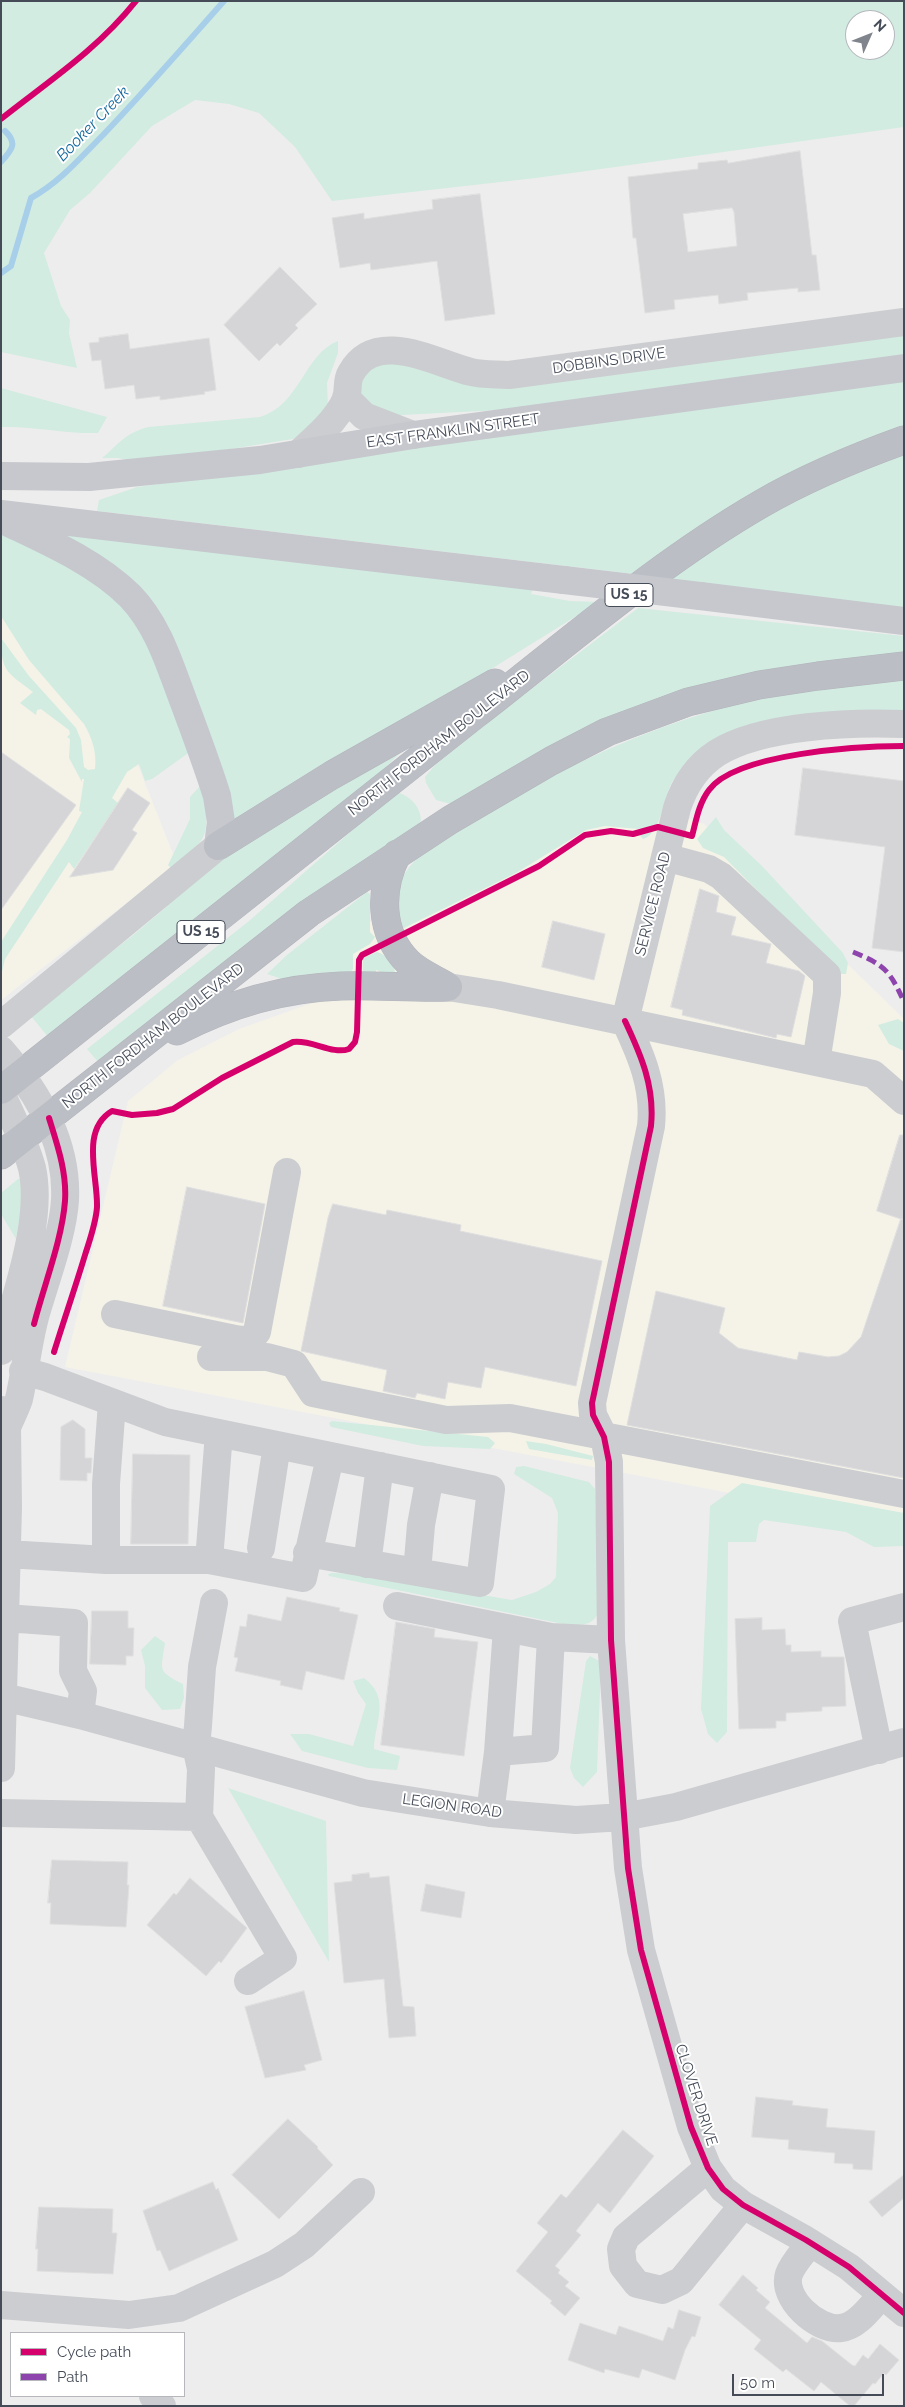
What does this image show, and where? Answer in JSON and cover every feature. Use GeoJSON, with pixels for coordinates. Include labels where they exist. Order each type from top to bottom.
{"type":"FeatureCollection","features":[{"type":"Feature","properties":{"kind":"highway","name":"NORTH FORDHAM BOULEVARD"},"geometry":{"type":"LineString","coordinates":[[1,1092],[655,574],[732,521],[794,486],[833,467],[904,440]]}},
{"type":"Feature","properties":{"kind":"highway"},"geometry":{"type":"LineString","coordinates":[[218,846],[393,739],[568,642]]}},
{"type":"Feature","properties":{"kind":"highway","name":"NORTH FORDHAM BOULEVARD"},"geometry":{"type":"LineString","coordinates":[[11,1147],[309,913],[397,854],[551,761],[607,732],[688,702],[759,685],[904,666]]}},
{"type":"Feature","properties":{"kind":"highway"},"geometry":{"type":"LineString","coordinates":[[397,854],[387,876],[384,895],[384,910],[390,933],[408,962],[448,987]]}},
{"type":"Feature","properties":{"kind":"highway"},"geometry":{"type":"LineString","coordinates":[[125,1058],[196,1021],[237,1004],[277,993],[339,986],[448,987]]}},
{"type":"Feature","properties":{"kind":"main road","name":"EAST FRANKLIN STREET"},"geometry":{"type":"LineString","coordinates":[[1,476],[97,476],[250,461],[413,436],[904,368]]}},
{"type":"Feature","properties":{"kind":"main road"},"geometry":{"type":"LineString","coordinates":[[1,514],[700,596],[904,622]]}},
{"type":"Feature","properties":{"kind":"main road"},"geometry":{"type":"LineString","coordinates":[[1,520],[49,542],[109,578],[130,596],[150,620],[163,646],[217,796],[221,822],[218,846]]}},
{"type":"Feature","properties":{"kind":"street","name":"DOBBINS DRIVE"},"geometry":{"type":"LineString","coordinates":[[298,454],[328,424],[346,398],[348,380],[355,367],[364,358],[381,351],[416,354],[473,372],[509,374],[904,322]]}},
{"type":"Feature","properties":{"kind":"street"},"geometry":{"type":"LineString","coordinates":[[346,398],[364,416],[413,436]]}},
{"type":"Feature","properties":{"kind":"street","name":"SERVICE ROAD"},"geometry":{"type":"LineString","coordinates":[[625,1021],[683,791],[698,769],[716,754],[742,742],[782,732],[858,724],[904,724]]}},
{"type":"Feature","properties":{"kind":"street"},"geometry":{"type":"LineString","coordinates":[[1,1025],[218,846]]}},
{"type":"Feature","properties":{"kind":"street"},"geometry":{"type":"LineString","coordinates":[[665,857],[710,870],[721,876],[827,975],[827,993],[816,1062]]}},
{"type":"Feature","properties":{"kind":"street"},"geometry":{"type":"LineString","coordinates":[[448,987],[498,994],[873,1074],[904,1101]]}},
{"type":"Feature","properties":{"kind":"street","name":"CLOVER DRIVE"},"geometry":{"type":"LineString","coordinates":[[625,1021],[642,1058],[653,1106],[651,1126],[592,1403],[594,1415],[604,1437],[609,1478],[611,1640],[623,1817],[628,1868],[641,1950],[690,2127],[708,2168],[723,2189],[743,2205],[810,2242],[849,2267],[904,2313]]}},
{"type":"Feature","properties":{"kind":"street"},"geometry":{"type":"LineString","coordinates":[[1,1050],[22,1074],[49,1118],[60,1156],[65,1199],[62,1219],[23,1371],[18,1400],[4,1418],[7,1554],[4,1603],[1,1768]]}},
{"type":"Feature","properties":{"kind":"street"},"geometry":{"type":"LineString","coordinates":[[1,1092],[11,1147],[32,1169],[34,1195],[32,1225],[12,1263],[1,1351]]}},
{"type":"Feature","properties":{"kind":"street"},"geometry":{"type":"LineString","coordinates":[[115,1314],[240,1340],[251,1339],[258,1332],[287,1172]]}},
{"type":"Feature","properties":{"kind":"street"},"geometry":{"type":"LineString","coordinates":[[211,1357],[267,1357],[294,1364],[313,1393],[446,1420],[510,1418],[904,1494]]}},
{"type":"Feature","properties":{"kind":"street"},"geometry":{"type":"LineString","coordinates":[[23,1371],[45,1377],[165,1422],[491,1489],[480,1583],[307,1553]]}},
{"type":"Feature","properties":{"kind":"street"},"geometry":{"type":"LineString","coordinates":[[106,1560],[106,1484],[112,1403]]}},
{"type":"Feature","properties":{"kind":"street"},"geometry":{"type":"LineString","coordinates":[[209,1560],[219,1433]]}},
{"type":"Feature","properties":{"kind":"street"},"geometry":{"type":"LineString","coordinates":[[261,1548],[277,1445]]}},
{"type":"Feature","properties":{"kind":"street"},"geometry":{"type":"LineString","coordinates":[[7,1554],[106,1560],[209,1560],[303,1578],[307,1553],[330,1457]]}},
{"type":"Feature","properties":{"kind":"street"},"geometry":{"type":"LineString","coordinates":[[367,1564],[380,1466]]}},
{"type":"Feature","properties":{"kind":"street"},"geometry":{"type":"LineString","coordinates":[[417,1572],[421,1525],[430,1476]]}},
{"type":"Feature","properties":{"kind":"street"},"geometry":{"type":"LineString","coordinates":[[4,1603],[74,1623],[73,1671],[83,1691],[80,1715]]}},
{"type":"Feature","properties":{"kind":"street"},"geometry":{"type":"LineString","coordinates":[[214,1603],[202,1667],[196,1746],[201,1769],[199,1817],[283,1958],[248,1981]]}},
{"type":"Feature","properties":{"kind":"street"},"geometry":{"type":"LineString","coordinates":[[397,1606],[552,1636],[611,1640]]}},
{"type":"Feature","properties":{"kind":"street"},"geometry":{"type":"LineString","coordinates":[[891,1746],[852,1621],[904,1608]]}},
{"type":"Feature","properties":{"kind":"street"},"geometry":{"type":"LineString","coordinates":[[490,1813],[498,1752],[507,1628]]}},
{"type":"Feature","properties":{"kind":"street"},"geometry":{"type":"LineString","coordinates":[[498,1752],[545,1748],[552,1636]]}},
{"type":"Feature","properties":{"kind":"street","name":"LEGION ROAD"},"geometry":{"type":"LineString","coordinates":[[3,1697],[80,1715],[363,1793],[490,1813],[576,1820],[623,1817],[676,1807],[891,1746]]}},
{"type":"Feature","properties":{"kind":"street"},"geometry":{"type":"LineString","coordinates":[[1,1813],[199,1817]]}},
{"type":"Feature","properties":{"kind":"street"},"geometry":{"type":"LineString","coordinates":[[708,2168],[626,2237],[621,2250],[623,2266],[637,2284],[662,2290],[681,2281],[743,2205]]}},
{"type":"Feature","properties":{"kind":"street"},"geometry":{"type":"LineString","coordinates":[[1,2305],[129,2315],[179,2308],[275,2264],[304,2245],[360,2192]]}},
{"type":"Feature","properties":{"kind":"street"},"geometry":{"type":"LineString","coordinates":[[810,2242],[789,2273],[787,2283],[798,2304],[812,2320],[827,2328],[842,2328],[860,2318],[882,2295]]}},
{"type":"Feature","properties":{"kind":"shaded area"},"geometry":{"type":"Polygon","coordinates":[[[1,561],[77,611],[177,864],[1,1000],[1,561]]]}},
{"type":"Feature","properties":{"kind":"shaded area"},"geometry":{"type":"Polygon","coordinates":[[[614,792],[704,824],[904,1019],[904,1526],[65,1367],[128,1101],[178,1060],[239,1029],[312,1003],[335,940],[614,792]]]}},
{"type":"Feature","properties":{"kind":"green space"},"geometry":{"type":"Polygon","coordinates":[[[1,1],[904,1],[904,127],[536,178],[332,201],[295,147],[259,113],[229,104],[195,100],[152,126],[90,193],[70,210],[44,253],[61,306],[70,320],[69,333],[77,368],[1,352],[1,1]]]}},
{"type":"Feature","properties":{"kind":"green space"},"geometry":{"type":"Polygon","coordinates":[[[904,331],[904,357],[540,408],[382,416],[360,402],[362,373],[390,360],[441,374],[904,331]]]}},
{"type":"Feature","properties":{"kind":"green space"},"geometry":{"type":"Polygon","coordinates":[[[338,341],[338,353],[327,383],[328,408],[306,434],[293,439],[143,463],[118,458],[102,458],[128,436],[140,429],[260,417],[273,411],[293,391],[317,357],[338,341]]]}},
{"type":"Feature","properties":{"kind":"green space"},"geometry":{"type":"Polygon","coordinates":[[[904,380],[904,428],[634,574],[97,511],[99,500],[137,487],[904,380]]]}},
{"type":"Feature","properties":{"kind":"green space"},"geometry":{"type":"Polygon","coordinates":[[[1,388],[107,417],[98,433],[1,427],[1,388]]]}},
{"type":"Feature","properties":{"kind":"green space"},"geometry":{"type":"Polygon","coordinates":[[[904,452],[904,613],[673,580],[675,574],[784,504],[904,452]]]}},
{"type":"Feature","properties":{"kind":"green space"},"geometry":{"type":"Polygon","coordinates":[[[1,532],[52,553],[135,611],[194,749],[152,779],[145,781],[139,764],[127,772],[112,798],[118,803],[74,869],[69,862],[5,959],[1,976],[1,942],[67,840],[82,812],[79,811],[84,779],[82,779],[82,782],[69,758],[70,739],[67,737],[70,734],[69,730],[41,709],[37,710],[36,715],[20,703],[33,692],[11,675],[4,665],[1,638],[29,676],[76,728],[81,740],[84,767],[88,770],[95,769],[95,757],[93,745],[84,724],[29,660],[1,616],[1,532]]]}},
{"type":"Feature","properties":{"kind":"green space"},"geometry":{"type":"Polygon","coordinates":[[[64,535],[533,588],[531,594],[570,601],[599,602],[237,827],[176,654],[64,535]]]}},
{"type":"Feature","properties":{"kind":"green space"},"geometry":{"type":"Polygon","coordinates":[[[638,608],[904,636],[904,655],[803,665],[455,805],[436,800],[426,783],[425,777],[435,765],[638,608]]]}},
{"type":"Feature","properties":{"kind":"green space"},"geometry":{"type":"Polygon","coordinates":[[[904,677],[904,713],[689,761],[672,782],[658,823],[649,836],[643,839],[638,833],[639,829],[605,826],[586,830],[516,873],[404,928],[399,926],[397,900],[399,885],[405,873],[422,854],[456,831],[516,796],[591,757],[668,725],[748,701],[833,685],[904,677]]]}},
{"type":"Feature","properties":{"kind":"green space"},"geometry":{"type":"Polygon","coordinates":[[[406,747],[370,783],[49,1038],[30,1015],[132,936],[164,909],[186,884],[256,834],[406,747]]]}},
{"type":"Feature","properties":{"kind":"green space"},"geometry":{"type":"Polygon","coordinates":[[[202,786],[206,815],[205,834],[194,849],[172,869],[168,865],[190,819],[190,797],[202,786]]]}},
{"type":"Feature","properties":{"kind":"green space"},"geometry":{"type":"Polygon","coordinates":[[[396,792],[410,799],[417,806],[421,821],[417,826],[331,883],[99,1063],[87,1049],[249,921],[396,792]]]}},
{"type":"Feature","properties":{"kind":"green space"},"geometry":{"type":"Polygon","coordinates":[[[716,817],[724,830],[762,866],[843,953],[848,963],[846,974],[840,974],[724,857],[703,848],[697,839],[716,817]]]}},
{"type":"Feature","properties":{"kind":"green space"},"geometry":{"type":"Polygon","coordinates":[[[367,892],[370,894],[370,932],[375,937],[370,944],[353,954],[353,969],[347,976],[338,972],[339,975],[288,981],[267,974],[287,955],[367,892]]]}},
{"type":"Feature","properties":{"kind":"green space"},"geometry":{"type":"Polygon","coordinates":[[[377,952],[389,960],[395,973],[380,977],[379,971],[376,970],[376,976],[363,974],[363,958],[377,952]]]}},
{"type":"Feature","properties":{"kind":"green space"},"geometry":{"type":"Polygon","coordinates":[[[898,1019],[904,1023],[904,1051],[889,1044],[878,1025],[898,1019]]]}},
{"type":"Feature","properties":{"kind":"green space"},"geometry":{"type":"Polygon","coordinates":[[[18,1179],[21,1179],[23,1199],[16,1239],[1,1214],[1,1193],[18,1179]]]}},
{"type":"Feature","properties":{"kind":"green space"},"geometry":{"type":"Polygon","coordinates":[[[332,1421],[488,1437],[495,1443],[490,1449],[423,1446],[331,1427],[329,1423],[332,1421]]]}},
{"type":"Feature","properties":{"kind":"green space"},"geometry":{"type":"Polygon","coordinates":[[[526,1441],[593,1456],[592,1460],[529,1449],[526,1441]]]}},
{"type":"Feature","properties":{"kind":"green space"},"geometry":{"type":"Polygon","coordinates":[[[524,1466],[589,1482],[595,1489],[599,1611],[591,1622],[583,1625],[568,1625],[329,1576],[328,1574],[332,1573],[359,1574],[512,1600],[536,1592],[550,1584],[556,1577],[558,1513],[552,1498],[514,1474],[516,1467],[524,1466]]]}},
{"type":"Feature","properties":{"kind":"green space"},"geometry":{"type":"Polygon","coordinates":[[[742,1483],[904,1513],[904,1546],[874,1547],[846,1532],[764,1520],[759,1524],[756,1542],[728,1542],[727,1732],[717,1743],[708,1734],[701,1709],[710,1506],[742,1483]]]}},
{"type":"Feature","properties":{"kind":"green space"},"geometry":{"type":"Polygon","coordinates":[[[155,1636],[165,1643],[162,1665],[165,1673],[183,1684],[184,1698],[180,1709],[162,1710],[145,1688],[145,1666],[141,1650],[155,1636]]]}},
{"type":"Feature","properties":{"kind":"green space"},"geometry":{"type":"Polygon","coordinates":[[[590,1656],[601,1662],[597,1772],[583,1787],[574,1778],[570,1768],[586,1661],[590,1656]]]}},
{"type":"Feature","properties":{"kind":"green space"},"geometry":{"type":"Polygon","coordinates":[[[364,1678],[377,1694],[379,1702],[380,1710],[374,1749],[400,1756],[397,1770],[368,1768],[302,1751],[290,1734],[309,1734],[353,1746],[366,1704],[358,1693],[353,1681],[364,1678]]]}},
{"type":"Feature","properties":{"kind":"green space"},"geometry":{"type":"Polygon","coordinates":[[[228,1788],[326,1821],[329,1962],[228,1788]]]}},
{"type":"Feature","properties":{"kind":"building"},"geometry":{"type":"Polygon","coordinates":[[[800,151],[812,255],[816,255],[820,290],[798,292],[798,288],[747,293],[748,300],[719,304],[718,295],[674,300],[675,309],[645,313],[636,238],[633,238],[628,177],[698,169],[698,163],[727,160],[728,163],[800,151]],[[732,208],[683,214],[688,252],[737,246],[732,208]]]}},
{"type":"Feature","properties":{"kind":"building"},"geometry":{"type":"Polygon","coordinates":[[[480,194],[495,314],[445,321],[437,261],[371,270],[370,263],[340,268],[332,218],[364,213],[364,219],[433,209],[432,200],[480,194]]]}},
{"type":"Feature","properties":{"kind":"building"},"geometry":{"type":"Polygon","coordinates":[[[280,267],[317,304],[295,325],[298,328],[280,346],[277,343],[259,361],[224,325],[280,267]]]}},
{"type":"Feature","properties":{"kind":"building"},"geometry":{"type":"Polygon","coordinates":[[[128,334],[130,349],[209,338],[216,390],[204,392],[205,394],[160,400],[160,396],[136,399],[134,385],[105,389],[101,360],[92,361],[89,343],[99,342],[99,338],[128,334]]]}},
{"type":"Feature","properties":{"kind":"building"},"geometry":{"type":"Polygon","coordinates":[[[1,752],[76,805],[1,910],[1,752]]]}},
{"type":"Feature","properties":{"kind":"building"},"geometry":{"type":"Polygon","coordinates":[[[803,768],[904,781],[904,952],[872,948],[885,847],[795,835],[803,768]]]}},
{"type":"Feature","properties":{"kind":"building"},"geometry":{"type":"Polygon","coordinates":[[[128,788],[150,803],[132,830],[137,833],[113,870],[70,877],[128,788]]]}},
{"type":"Feature","properties":{"kind":"building"},"geometry":{"type":"Polygon","coordinates":[[[700,889],[719,896],[716,912],[736,917],[731,935],[771,944],[766,963],[799,971],[805,976],[791,1037],[777,1034],[776,1038],[682,1015],[683,1010],[671,1007],[700,889]]]}},
{"type":"Feature","properties":{"kind":"building"},"geometry":{"type":"Polygon","coordinates":[[[553,921],[605,934],[594,980],[542,967],[553,921]]]}},
{"type":"Feature","properties":{"kind":"building"},"geometry":{"type":"Polygon","coordinates":[[[900,1135],[904,1135],[904,1220],[877,1211],[900,1135]]]}},
{"type":"Feature","properties":{"kind":"building"},"geometry":{"type":"Polygon","coordinates":[[[187,1187],[265,1204],[243,1323],[163,1306],[187,1187]]]}},
{"type":"Feature","properties":{"kind":"building"},"geometry":{"type":"Polygon","coordinates":[[[333,1204],[386,1215],[387,1210],[461,1225],[460,1231],[602,1261],[576,1386],[485,1367],[481,1388],[448,1382],[445,1399],[417,1393],[415,1398],[383,1391],[387,1370],[301,1351],[328,1218],[333,1204]]]}},
{"type":"Feature","properties":{"kind":"building"},"geometry":{"type":"Polygon","coordinates":[[[901,1219],[904,1220],[904,1478],[627,1425],[656,1291],[725,1308],[719,1333],[738,1348],[797,1360],[799,1352],[828,1357],[839,1356],[847,1352],[861,1337],[901,1219]]]}},
{"type":"Feature","properties":{"kind":"building"},"geometry":{"type":"Polygon","coordinates":[[[73,1420],[85,1429],[85,1458],[92,1458],[91,1473],[87,1473],[87,1481],[60,1480],[61,1427],[73,1420]]]}},
{"type":"Feature","properties":{"kind":"building"},"geometry":{"type":"Polygon","coordinates":[[[133,1454],[190,1455],[188,1544],[131,1544],[133,1454]]]}},
{"type":"Feature","properties":{"kind":"building"},"geometry":{"type":"Polygon","coordinates":[[[287,1597],[340,1608],[339,1611],[358,1615],[344,1680],[306,1671],[302,1690],[280,1685],[281,1681],[235,1671],[238,1658],[234,1657],[240,1626],[246,1627],[248,1614],[281,1621],[287,1597]]]}},
{"type":"Feature","properties":{"kind":"building"},"geometry":{"type":"Polygon","coordinates":[[[92,1611],[128,1611],[128,1628],[134,1628],[133,1656],[126,1656],[126,1665],[90,1664],[92,1611]]]}},
{"type":"Feature","properties":{"kind":"building"},"geometry":{"type":"Polygon","coordinates":[[[762,1618],[762,1630],[785,1629],[786,1645],[791,1645],[791,1652],[821,1651],[821,1657],[844,1657],[846,1706],[822,1707],[822,1711],[786,1713],[786,1721],[776,1721],[776,1728],[739,1729],[735,1619],[762,1618]]]}},
{"type":"Feature","properties":{"kind":"building"},"geometry":{"type":"Polygon","coordinates":[[[396,1622],[435,1629],[434,1637],[478,1642],[464,1756],[381,1745],[396,1622]]]}},
{"type":"Feature","properties":{"kind":"building"},"geometry":{"type":"Polygon","coordinates":[[[52,1860],[128,1862],[127,1885],[129,1885],[126,1927],[50,1924],[51,1903],[48,1903],[52,1860]]]}},
{"type":"Feature","properties":{"kind":"building"},"geometry":{"type":"Polygon","coordinates":[[[369,1873],[370,1878],[389,1876],[403,2006],[414,2007],[416,2036],[389,2038],[384,1979],[344,1983],[334,1883],[352,1881],[352,1875],[369,1873]]]}},
{"type":"Feature","properties":{"kind":"building"},"geometry":{"type":"Polygon","coordinates":[[[190,1878],[247,1928],[221,1963],[219,1961],[206,1976],[147,1925],[174,1893],[176,1895],[190,1878]]]}},
{"type":"Feature","properties":{"kind":"building"},"geometry":{"type":"Polygon","coordinates":[[[426,1884],[465,1892],[461,1918],[421,1911],[426,1884]]]}},
{"type":"Feature","properties":{"kind":"building"},"geometry":{"type":"Polygon","coordinates":[[[304,1991],[322,2060],[304,2065],[306,2070],[265,2078],[245,2007],[304,1991]]]}},
{"type":"Feature","properties":{"kind":"building"},"geometry":{"type":"Polygon","coordinates":[[[756,2097],[793,2101],[792,2105],[828,2109],[826,2127],[875,2131],[872,2170],[853,2169],[853,2164],[834,2163],[835,2153],[788,2149],[789,2140],[752,2137],[756,2097]]]}},
{"type":"Feature","properties":{"kind":"building"},"geometry":{"type":"Polygon","coordinates":[[[288,2119],[318,2147],[333,2165],[279,2219],[232,2175],[288,2119]]]}},
{"type":"Feature","properties":{"kind":"building"},"geometry":{"type":"Polygon","coordinates":[[[623,2130],[654,2156],[610,2213],[598,2203],[576,2231],[581,2235],[555,2266],[560,2270],[558,2273],[569,2282],[565,2286],[580,2298],[565,2316],[550,2303],[552,2301],[516,2271],[548,2232],[537,2223],[561,2194],[566,2198],[623,2130]]]}},
{"type":"Feature","properties":{"kind":"building"},"geometry":{"type":"Polygon","coordinates":[[[904,2175],[904,2198],[882,2217],[869,2202],[904,2175]]]}},
{"type":"Feature","properties":{"kind":"building"},"geometry":{"type":"Polygon","coordinates":[[[213,2182],[216,2190],[218,2188],[238,2240],[169,2271],[160,2250],[157,2251],[143,2211],[213,2182]]]}},
{"type":"Feature","properties":{"kind":"building"},"geometry":{"type":"Polygon","coordinates":[[[39,2207],[113,2209],[112,2233],[117,2233],[113,2274],[37,2271],[38,2249],[36,2249],[39,2207]]]}},
{"type":"Feature","properties":{"kind":"building"},"geometry":{"type":"Polygon","coordinates":[[[743,2275],[770,2302],[765,2308],[807,2343],[812,2337],[822,2341],[855,2366],[863,2355],[868,2359],[880,2344],[899,2360],[886,2375],[884,2373],[875,2384],[873,2383],[854,2406],[850,2406],[821,2382],[814,2391],[786,2369],[783,2372],[754,2349],[761,2340],[719,2305],[743,2275]]]}},
{"type":"Feature","properties":{"kind":"building"},"geometry":{"type":"Polygon","coordinates":[[[679,2310],[701,2317],[695,2337],[692,2336],[685,2350],[675,2380],[642,2369],[639,2378],[605,2369],[604,2373],[568,2360],[580,2323],[616,2335],[619,2326],[663,2341],[668,2327],[673,2329],[679,2310]]]}},
{"type":"Feature","properties":{"kind":"waterway","name":"Booker Creek"},"geometry":{"type":"LineString","coordinates":[[1,273],[11,266],[31,198],[51,185],[86,152],[134,102],[224,1]]}},
{"type":"Feature","properties":{"kind":"waterway"},"geometry":{"type":"LineString","coordinates":[[1,162],[12,146],[11,139],[5,131]]}},
{"type":"Feature","properties":{"kind":"marked path"},"geometry":{"type":"LineString","coordinates":[[853,952],[880,965],[895,983],[904,1002]]}},
{"type":"Feature","properties":{"kind":"cycle path"},"geometry":{"type":"LineString","coordinates":[[1,119],[89,50],[121,19],[136,1]]}},
{"type":"Feature","properties":{"kind":"cycle path"},"geometry":{"type":"LineString","coordinates":[[54,1352],[95,1219],[97,1195],[93,1142],[96,1130],[102,1119],[112,1111],[132,1115],[157,1113],[173,1109],[222,1078],[293,1042],[307,1043],[336,1050],[349,1049],[355,1042],[357,1032],[359,960],[362,955],[539,866],[585,835],[611,831],[633,834],[658,827],[692,836],[700,806],[709,790],[723,777],[771,760],[800,754],[830,750],[904,746]]}},
{"type":"Feature","properties":{"kind":"cycle path"},"geometry":{"type":"LineString","coordinates":[[625,1021],[646,1072],[651,1098],[651,1126],[592,1403],[593,1415],[604,1437],[609,1462],[611,1640],[628,1868],[641,1950],[691,2127],[708,2168],[723,2189],[743,2205],[806,2240],[849,2267],[904,2313]]}},
{"type":"Feature","properties":{"kind":"cycle path"},"geometry":{"type":"LineString","coordinates":[[34,1324],[57,1247],[65,1201],[63,1169],[49,1118]]}}]}
